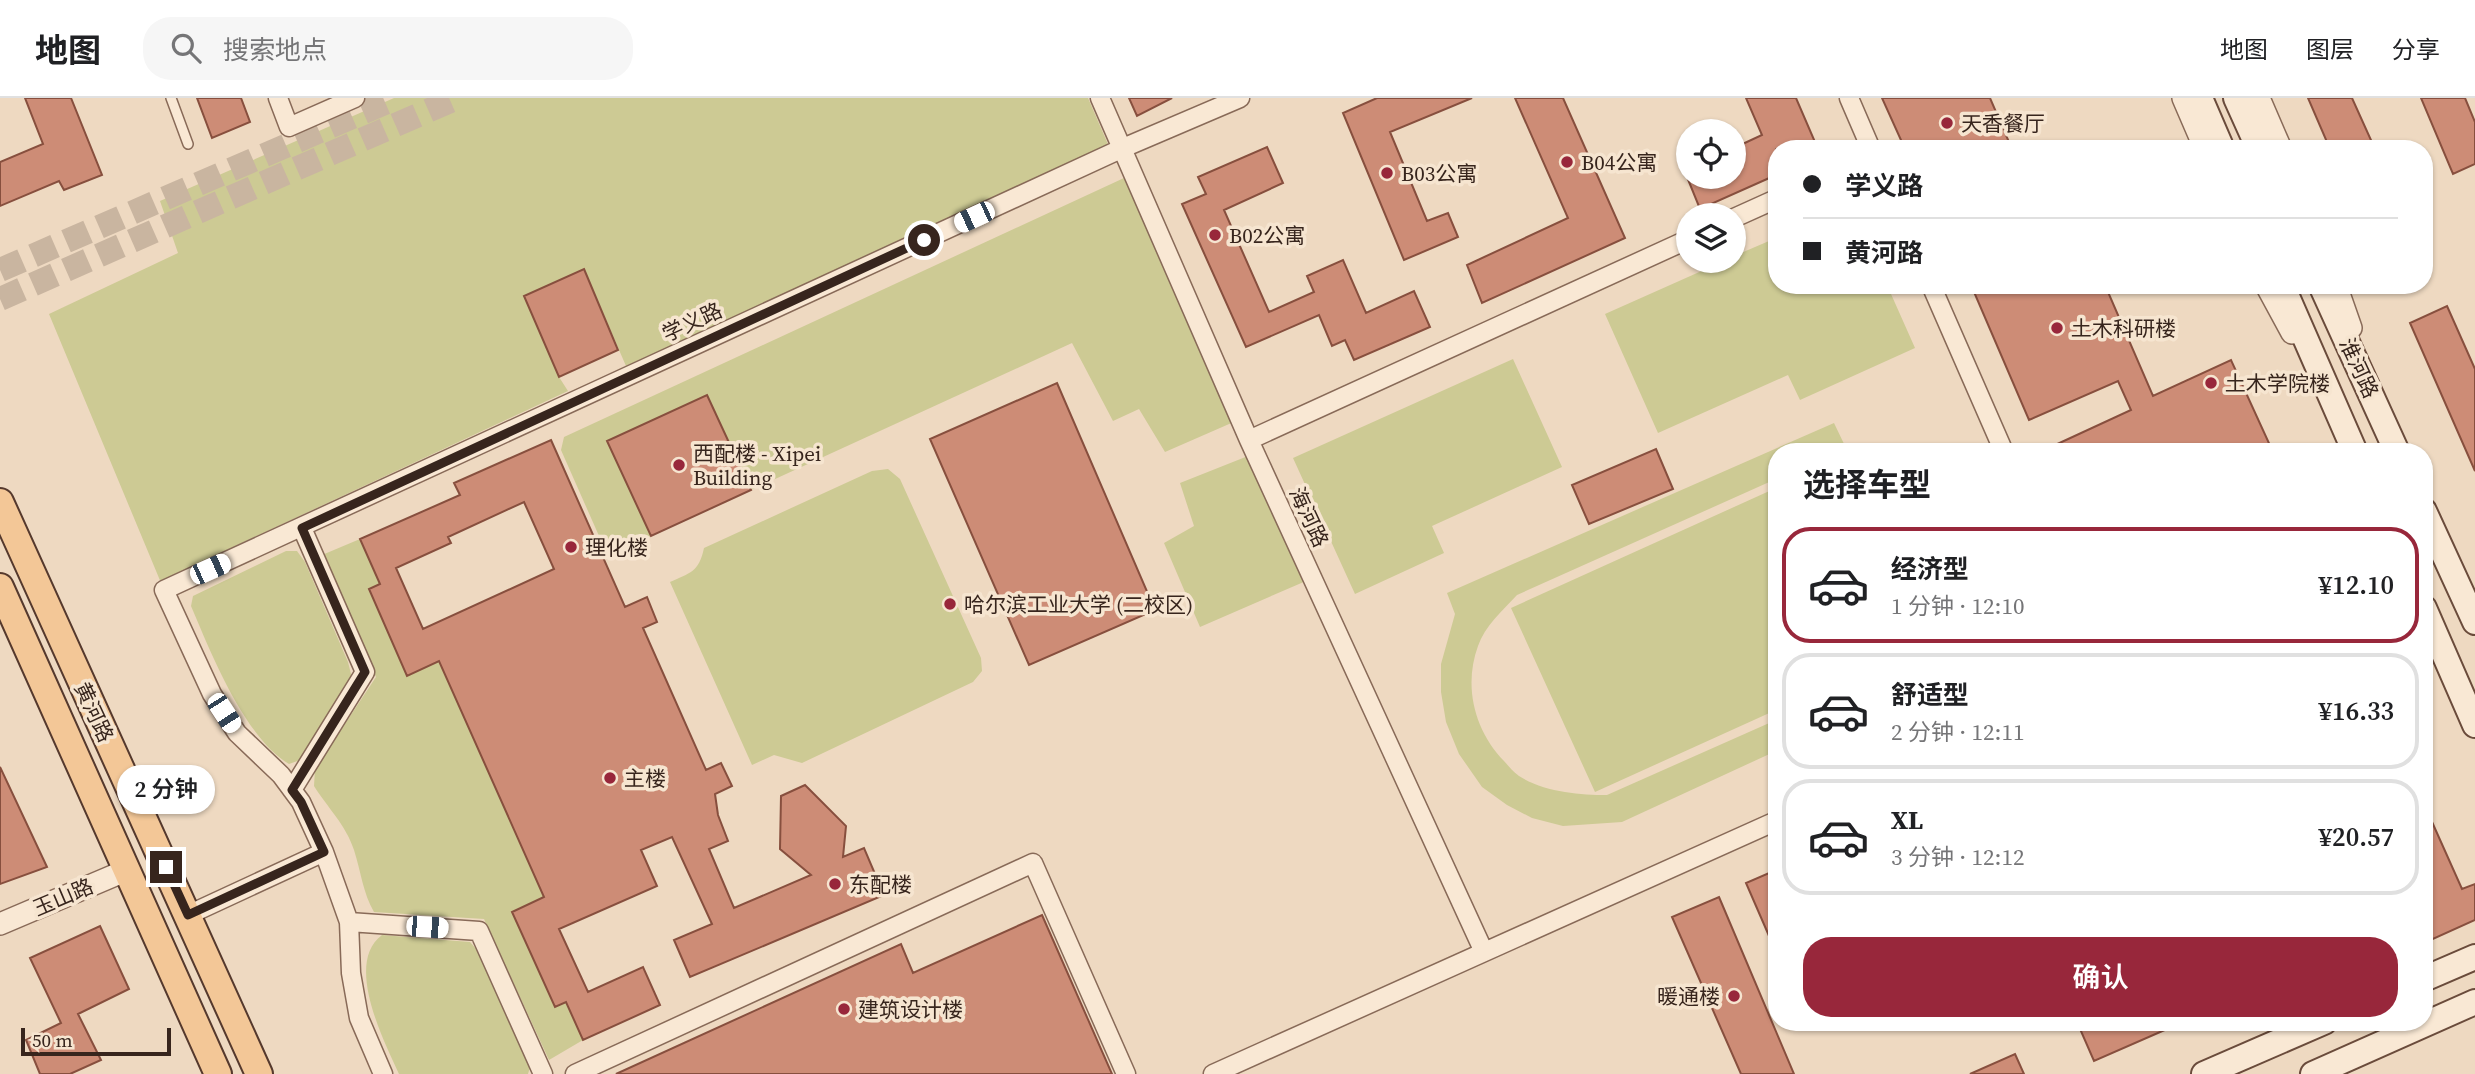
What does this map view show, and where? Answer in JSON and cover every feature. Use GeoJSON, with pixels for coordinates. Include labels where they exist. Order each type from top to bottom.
{"type":"FeatureCollection","features":[{"type":"Feature","properties":{"kind":"main road"},"geometry":{"type":"LineString","coordinates":[[2200,98],[2218,140]]}},
{"type":"Feature","properties":{"kind":"main road"},"geometry":{"type":"LineString","coordinates":[[2235,98],[2255,140]]}},
{"type":"Feature","properties":{"kind":"main road","name":"淮河路"},"geometry":{"type":"LineString","coordinates":[[2286,294],[2352,443]]}},
{"type":"Feature","properties":{"kind":"main road","name":"淮河路"},"geometry":{"type":"LineString","coordinates":[[2325,294],[2393,443]]}},
{"type":"Feature","properties":{"kind":"main road","name":"黄河路"},"geometry":{"type":"LineString","coordinates":[[0,502],[259,1074]]}},
{"type":"Feature","properties":{"kind":"main road"},"geometry":{"type":"LineString","coordinates":[[2433,531],[2475,622]]}},
{"type":"Feature","properties":{"kind":"main road","name":"黄河路"},"geometry":{"type":"LineString","coordinates":[[0,587],[218,1074]]}},
{"type":"Feature","properties":{"kind":"main road"},"geometry":{"type":"LineString","coordinates":[[2433,628],[2475,724]]}},
{"type":"Feature","properties":{"kind":"main road"},"geometry":{"type":"LineString","coordinates":[[2433,975],[2475,957]]}},
{"type":"Feature","properties":{"kind":"main road"},"geometry":{"type":"LineString","coordinates":[[2433,1021],[2475,1002]]}},
{"type":"Feature","properties":{"kind":"main road"},"geometry":{"type":"LineString","coordinates":[[2204,1074],[2303,1031]]}},
{"type":"Feature","properties":{"kind":"main road"},"geometry":{"type":"LineString","coordinates":[[2312,1074],[2409,1031]]}},
{"type":"Feature","properties":{"kind":"street"},"geometry":{"type":"LineString","coordinates":[[278,98],[289,127],[355,98]]}},
{"type":"Feature","properties":{"kind":"street","name":"海河路"},"geometry":{"type":"LineString","coordinates":[[1100,98],[1249,440],[1484,952]]}},
{"type":"Feature","properties":{"kind":"street","name":"学义路"},"geometry":{"type":"LineString","coordinates":[[292,790],[281,775],[237,733],[212,694],[164,590],[1123,148],[1240,98]]}},
{"type":"Feature","properties":{"kind":"street"},"geometry":{"type":"LineString","coordinates":[[1849,98],[1867,140]]}},
{"type":"Feature","properties":{"kind":"street"},"geometry":{"type":"LineString","coordinates":[[2183,98],[2201,140]]}},
{"type":"Feature","properties":{"kind":"street"},"geometry":{"type":"LineString","coordinates":[[2259,98],[2277,140]]}},
{"type":"Feature","properties":{"kind":"street"},"geometry":{"type":"LineString","coordinates":[[1746,213],[1768,203]]}},
{"type":"Feature","properties":{"kind":"street"},"geometry":{"type":"LineString","coordinates":[[1249,440],[1676,245]]}},
{"type":"Feature","properties":{"kind":"street"},"geometry":{"type":"LineString","coordinates":[[1935,294],[2000,443]]}},
{"type":"Feature","properties":{"kind":"street"},"geometry":{"type":"LineString","coordinates":[[2271,294],[2351,443]]}},
{"type":"Feature","properties":{"kind":"street"},"geometry":{"type":"LineString","coordinates":[[2339,294],[2385,425]]}},
{"type":"Feature","properties":{"kind":"street"},"geometry":{"type":"LineString","coordinates":[[302,528],[365,672],[292,790],[301,802],[324,852],[349,922],[351,973],[359,1018],[383,1074]]}},
{"type":"Feature","properties":{"kind":"street"},"geometry":{"type":"LineString","coordinates":[[1213,1074],[1768,825]]}},
{"type":"Feature","properties":{"kind":"street"},"geometry":{"type":"LineString","coordinates":[[188,915],[324,852]]}},
{"type":"Feature","properties":{"kind":"street"},"geometry":{"type":"LineString","coordinates":[[575,1074],[1032,863],[1126,1074]]}},
{"type":"Feature","properties":{"kind":"street","name":"玉山路"},"geometry":{"type":"LineString","coordinates":[[4,920],[127,870]]}},
{"type":"Feature","properties":{"kind":"street"},"geometry":{"type":"LineString","coordinates":[[349,922],[480,931],[543,1074]]}},
{"type":"Feature","properties":{"kind":"lane"},"geometry":{"type":"LineString","coordinates":[[170,98],[188,144]]}},
{"type":"Feature","properties":{"kind":"shaded area"},"geometry":{"type":"Polygon","coordinates":[[[394,98],[1088,98],[1110,149],[626,366],[584,269],[524,296],[559,377],[568,391],[162,580],[164,590],[49,314],[178,253],[160,201],[394,98]]]}},
{"type":"Feature","properties":{"kind":"shaded area"},"geometry":{"type":"Polygon","coordinates":[[[1124,178],[1236,421],[1165,452],[1139,409],[1113,421],[1072,343],[751,490],[707,395],[607,441],[651,536],[607,554],[561,450],[564,437],[1124,178]]]}},
{"type":"Feature","properties":{"kind":"shaded area"},"geometry":{"type":"Polygon","coordinates":[[[1768,241],[1768,294],[1891,294],[1915,348],[1800,400],[1788,375],[1658,433],[1605,314],[1697,273],[1746,273],[1746,251],[1768,241]]]}},
{"type":"Feature","properties":{"kind":"shaded area"},"geometry":{"type":"Polygon","coordinates":[[[1513,359],[1562,467],[1432,526],[1444,553],[1355,594],[1293,458],[1513,359]]]}},
{"type":"Feature","properties":{"kind":"shaded area"},"geometry":{"type":"Polygon","coordinates":[[[1834,423],[1844,443],[1788,443],[1834,423]]]}},
{"type":"Feature","properties":{"kind":"shaded area"},"geometry":{"type":"Polygon","coordinates":[[[1768,452],[1768,483],[1517,595],[1485,632],[1478,646],[1472,692],[1479,722],[1494,749],[1517,774],[1550,789],[1607,795],[1768,724],[1768,755],[1622,822],[1563,826],[1532,818],[1507,805],[1482,787],[1459,754],[1446,722],[1441,692],[1441,664],[1455,614],[1447,593],[1768,452]]]}},
{"type":"Feature","properties":{"kind":"shaded area"},"geometry":{"type":"Polygon","coordinates":[[[1248,456],[1306,581],[1200,627],[1164,543],[1194,526],[1180,483],[1248,456]]]}},
{"type":"Feature","properties":{"kind":"shaded area"},"geometry":{"type":"Polygon","coordinates":[[[888,469],[900,479],[981,658],[982,671],[973,682],[802,763],[774,755],[752,765],[670,582],[696,567],[704,548],[872,471],[888,469]]]}},
{"type":"Feature","properties":{"kind":"shaded area"},"geometry":{"type":"Polygon","coordinates":[[[1768,492],[1768,714],[1595,792],[1511,608],[1768,492]]]}},
{"type":"Feature","properties":{"kind":"shaded area"},"geometry":{"type":"Polygon","coordinates":[[[360,539],[380,584],[369,589],[407,675],[439,661],[544,897],[512,912],[555,1007],[566,1002],[583,1040],[549,1060],[484,919],[374,912],[351,841],[314,786],[315,769],[376,677],[322,555],[360,539]]]}},
{"type":"Feature","properties":{"kind":"shaded area"},"geometry":{"type":"Polygon","coordinates":[[[286,551],[297,551],[305,562],[348,662],[352,678],[303,759],[289,764],[273,751],[243,715],[219,670],[191,606],[193,596],[286,551]]]}},
{"type":"Feature","properties":{"kind":"shaded area"},"geometry":{"type":"Polygon","coordinates":[[[382,935],[470,942],[483,957],[530,1067],[528,1074],[399,1074],[377,1023],[367,983],[367,964],[371,948],[382,935]]]}},
{"type":"Feature","properties":{"kind":"building"},"geometry":{"type":"Polygon","coordinates":[[[25,98],[71,98],[102,175],[64,190],[59,181],[0,206],[0,162],[43,144],[25,98]]]}},
{"type":"Feature","properties":{"kind":"building"},"geometry":{"type":"Polygon","coordinates":[[[197,98],[241,98],[250,122],[212,138],[197,98]]]}},
{"type":"Feature","properties":{"kind":"building"},"geometry":{"type":"Polygon","coordinates":[[[1129,98],[1172,98],[1137,116],[1129,98]]]}},
{"type":"Feature","properties":{"kind":"building","name":"B03公寓"},"geometry":{"type":"Polygon","coordinates":[[[1377,98],[1472,98],[1390,132],[1427,221],[1448,213],[1458,237],[1404,260],[1343,113],[1377,98]]]}},
{"type":"Feature","properties":{"kind":"building","name":"B04公寓"},"geometry":{"type":"Polygon","coordinates":[[[1515,98],[1563,98],[1625,238],[1482,303],[1467,265],[1568,218],[1515,98]]]}},
{"type":"Feature","properties":{"kind":"building"},"geometry":{"type":"Polygon","coordinates":[[[1746,98],[1796,98],[1814,140],[1768,140],[1768,179],[1746,188],[1746,142],[1762,135],[1746,98]]]}},
{"type":"Feature","properties":{"kind":"building","name":"天香餐厅"},"geometry":{"type":"Polygon","coordinates":[[[1882,98],[1990,98],[2008,140],[1901,140],[1882,98]]]}},
{"type":"Feature","properties":{"kind":"building"},"geometry":{"type":"Polygon","coordinates":[[[2308,98],[2352,98],[2371,140],[2326,140],[2308,98]]]}},
{"type":"Feature","properties":{"kind":"building"},"geometry":{"type":"Polygon","coordinates":[[[2421,98],[2465,98],[2475,122],[2475,164],[2453,174],[2421,98]]]}},
{"type":"Feature","properties":{"kind":"building","name":"B02公寓"},"geometry":{"type":"Polygon","coordinates":[[[1267,147],[1283,183],[1224,210],[1269,312],[1314,292],[1307,276],[1343,260],[1366,313],[1414,291],[1430,327],[1354,360],[1345,340],[1332,346],[1319,315],[1246,347],[1182,204],[1206,194],[1198,177],[1267,147]]]}},
{"type":"Feature","properties":{"kind":"building"},"geometry":{"type":"Polygon","coordinates":[[[1692,189],[1745,189],[1713,203],[1698,203],[1692,189]]]}},
{"type":"Feature","properties":{"kind":"building"},"geometry":{"type":"Polygon","coordinates":[[[584,269],[618,350],[559,377],[524,296],[584,269]]]}},
{"type":"Feature","properties":{"kind":"building"},"geometry":{"type":"Polygon","coordinates":[[[1975,294],[2109,294],[2153,396],[2231,360],[2269,443],[2060,443],[2131,410],[2118,381],[2029,420],[1975,294]]]}},
{"type":"Feature","properties":{"kind":"building"},"geometry":{"type":"Polygon","coordinates":[[[2447,306],[2475,369],[2475,471],[2410,323],[2447,306]]]}},
{"type":"Feature","properties":{"kind":"building"},"geometry":{"type":"Polygon","coordinates":[[[1057,383],[1155,610],[1029,665],[930,439],[1057,383]]]}},
{"type":"Feature","properties":{"kind":"building","name":"西配楼 - Xipei Building"},"geometry":{"type":"Polygon","coordinates":[[[707,395],[751,490],[651,536],[607,441],[707,395]]]}},
{"type":"Feature","properties":{"kind":"building","name":"主楼"},"geometry":{"type":"Polygon","coordinates":[[[551,440],[625,607],[647,597],[657,622],[643,628],[706,770],[721,763],[732,786],[715,794],[718,815],[728,841],[709,849],[734,908],[811,875],[780,849],[781,796],[805,785],[846,826],[843,857],[864,848],[884,895],[690,977],[674,940],[712,924],[672,837],[641,850],[657,886],[559,929],[588,992],[643,967],[660,1005],[583,1040],[566,1002],[555,1007],[512,912],[544,897],[439,661],[407,676],[369,589],[380,584],[360,539],[460,495],[454,483],[551,440]],[[524,502],[448,537],[451,543],[396,568],[423,629],[554,569],[524,502]]]}},
{"type":"Feature","properties":{"kind":"building"},"geometry":{"type":"Polygon","coordinates":[[[1656,449],[1673,489],[1589,524],[1572,485],[1656,449]]]}},
{"type":"Feature","properties":{"kind":"building"},"geometry":{"type":"Polygon","coordinates":[[[0,767],[47,867],[0,884],[0,767]]]}},
{"type":"Feature","properties":{"kind":"building"},"geometry":{"type":"Polygon","coordinates":[[[2433,824],[2462,889],[2475,884],[2475,920],[2433,939],[2433,824]]]}},
{"type":"Feature","properties":{"kind":"building"},"geometry":{"type":"Polygon","coordinates":[[[1768,873],[1768,934],[1746,883],[1768,873]]]}},
{"type":"Feature","properties":{"kind":"building","name":"暖通楼"},"geometry":{"type":"Polygon","coordinates":[[[1719,897],[1768,1013],[1768,1031],[1776,1031],[1794,1074],[1741,1074],[1672,917],[1719,897]]]}},
{"type":"Feature","properties":{"kind":"building"},"geometry":{"type":"Polygon","coordinates":[[[1042,915],[1112,1074],[616,1074],[901,944],[913,973],[1042,915]]]}},
{"type":"Feature","properties":{"kind":"building"},"geometry":{"type":"Polygon","coordinates":[[[100,926],[129,989],[78,1014],[101,1060],[70,1074],[40,1074],[26,1040],[61,1023],[30,958],[100,926]]]}},
{"type":"Feature","properties":{"kind":"building"},"geometry":{"type":"Polygon","coordinates":[[[2081,1031],[2162,1031],[2094,1061],[2081,1031]]]}},
{"type":"Feature","properties":{"kind":"building"},"geometry":{"type":"Polygon","coordinates":[[[2015,1054],[2024,1074],[1970,1074],[2015,1054]]]}},
{"type":"Feature","properties":{"kind":"tunnel"},"geometry":{"type":"LineString","coordinates":[[0,270],[396,98]]}},
{"type":"Feature","properties":{"kind":"tunnel"},"geometry":{"type":"LineString","coordinates":[[0,299],[457,98]]}},
{"type":"Feature","properties":{"kind":"place","name":"天香餐厅"},"geometry":{"type":"Point","coordinates":[1947,123]}},
{"type":"Feature","properties":{"kind":"place","name":"B04公寓"},"geometry":{"type":"Point","coordinates":[1567,162]}},
{"type":"Feature","properties":{"kind":"place","name":"B03公寓"},"geometry":{"type":"Point","coordinates":[1387,173]}},
{"type":"Feature","properties":{"kind":"place","name":"B02公寓"},"geometry":{"type":"Point","coordinates":[1215,235]}},
{"type":"Feature","properties":{"kind":"place","name":"土木科研楼"},"geometry":{"type":"Point","coordinates":[2057,328]}},
{"type":"Feature","properties":{"kind":"place","name":"土木学院楼"},"geometry":{"type":"Point","coordinates":[2211,383]}},
{"type":"Feature","properties":{"kind":"place","name":"西配楼 - Xipei Building"},"geometry":{"type":"Point","coordinates":[679,465]}},
{"type":"Feature","properties":{"kind":"place","name":"理化楼"},"geometry":{"type":"Point","coordinates":[571,547]}},
{"type":"Feature","properties":{"kind":"place","name":"哈尔滨工业大学 (二校区)"},"geometry":{"type":"Point","coordinates":[950,604]}},
{"type":"Feature","properties":{"kind":"place","name":"主楼"},"geometry":{"type":"Point","coordinates":[610,778]}},
{"type":"Feature","properties":{"kind":"place","name":"东配楼"},"geometry":{"type":"Point","coordinates":[835,884]}},
{"type":"Feature","properties":{"kind":"place","name":"暖通楼"},"geometry":{"type":"Point","coordinates":[1734,996]}},
{"type":"Feature","properties":{"kind":"place","name":"建筑设计楼"},"geometry":{"type":"Point","coordinates":[844,1009]}},
{"type":"Feature","properties":{"kind":"route"},"geometry":{"type":"LineString","coordinates":[[166,867],[188,915],[324,852],[301,802],[292,790],[365,672],[302,528],[924,240]]}}]}
